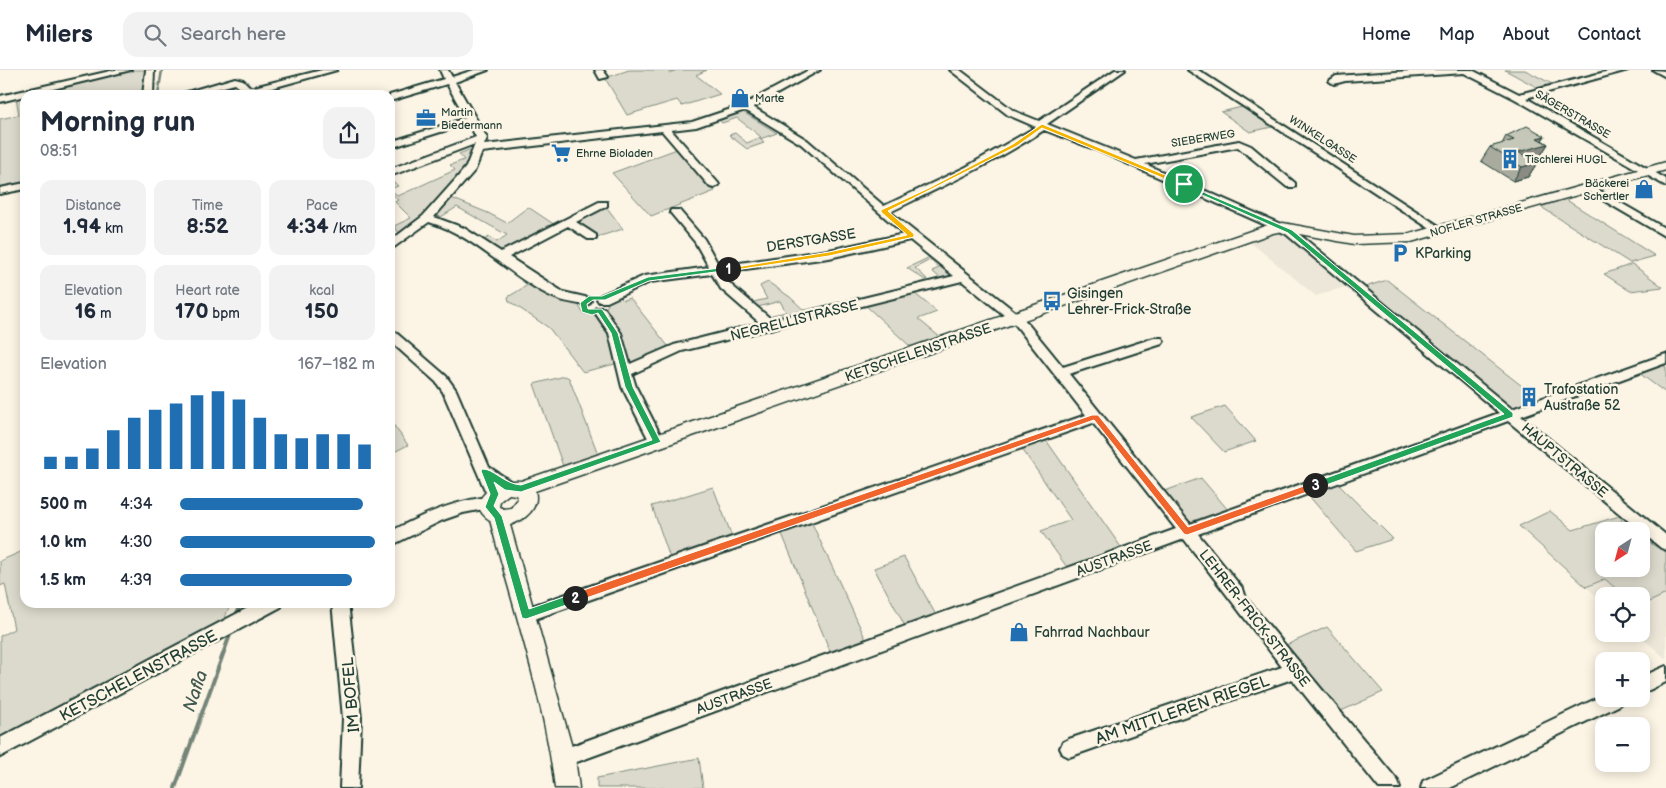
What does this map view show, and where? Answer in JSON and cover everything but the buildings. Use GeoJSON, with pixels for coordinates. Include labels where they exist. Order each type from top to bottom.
{"type":"FeatureCollection","features":[{"type":"Feature","properties":{"kind":"main road","name":"NOFLER STRASSE"},"geometry":{"type":"LineString","coordinates":[[1283,227],[1367,240],[1411,238],[1666,166]]}},
{"type":"Feature","properties":{"kind":"main road","name":"KETSCHELENSTRASSE"},"geometry":{"type":"LineString","coordinates":[[508,500],[553,478],[1270,229],[1283,227]]}},
{"type":"Feature","properties":{"kind":"main road"},"geometry":{"type":"LineString","coordinates":[[508,500],[508,548],[563,758],[567,788]]}},
{"type":"Feature","properties":{"kind":"street"},"geometry":{"type":"LineString","coordinates":[[39,90],[127,70]]}},
{"type":"Feature","properties":{"kind":"street"},"geometry":{"type":"LineString","coordinates":[[148,90],[150,70]]}},
{"type":"Feature","properties":{"kind":"street"},"geometry":{"type":"LineString","coordinates":[[254,90],[333,70]]}},
{"type":"Feature","properties":{"kind":"street"},"geometry":{"type":"LineString","coordinates":[[395,243],[427,218],[471,168],[480,143],[472,120],[444,70]]}},
{"type":"Feature","properties":{"kind":"street"},"geometry":{"type":"LineString","coordinates":[[395,96],[484,70]]}},
{"type":"Feature","properties":{"kind":"street"},"geometry":{"type":"LineString","coordinates":[[395,171],[480,143],[665,129],[693,125],[746,107],[816,70]]}},
{"type":"Feature","properties":{"kind":"street","name":"HAUPTSTRASSE"},"geometry":{"type":"LineString","coordinates":[[954,70],[1004,109],[1283,227],[1666,544]]}},
{"type":"Feature","properties":{"kind":"street"},"geometry":{"type":"LineString","coordinates":[[883,211],[931,189],[1015,145],[1121,70]]}},
{"type":"Feature","properties":{"kind":"street","name":"WINKELGASSE"},"geometry":{"type":"LineString","coordinates":[[1192,70],[1440,230]]}},
{"type":"Feature","properties":{"kind":"street"},"geometry":{"type":"LineString","coordinates":[[1334,81],[1345,78],[1466,70]]}},
{"type":"Feature","properties":{"kind":"street","name":"SÄGERSTRASSE"},"geometry":{"type":"LineString","coordinates":[[1466,70],[1518,97],[1666,183]]}},
{"type":"Feature","properties":{"kind":"street"},"geometry":{"type":"LineString","coordinates":[[1518,97],[1624,70]]}},
{"type":"Feature","properties":{"kind":"street"},"geometry":{"type":"LineString","coordinates":[[1657,70],[1666,74]]}},
{"type":"Feature","properties":{"kind":"street"},"geometry":{"type":"LineString","coordinates":[[201,90],[236,81],[240,82],[248,90]]}},
{"type":"Feature","properties":{"kind":"street"},"geometry":{"type":"LineString","coordinates":[[0,99],[20,94]]}},
{"type":"Feature","properties":{"kind":"street","name":"LEHRER-FRICK-STRASSE"},"geometry":{"type":"LineString","coordinates":[[746,107],[804,142],[912,236],[1015,319],[1060,372],[1391,788]]}},
{"type":"Feature","properties":{"kind":"street"},"geometry":{"type":"LineString","coordinates":[[395,143],[472,120]]}},
{"type":"Feature","properties":{"kind":"street"},"geometry":{"type":"LineString","coordinates":[[665,129],[714,185]]}},
{"type":"Feature","properties":{"kind":"street"},"geometry":{"type":"LineString","coordinates":[[395,176],[480,143]]}},
{"type":"Feature","properties":{"kind":"street","name":"SIEBERWEG"},"geometry":{"type":"LineString","coordinates":[[1134,163],[1239,144],[1291,185]]}},
{"type":"Feature","properties":{"kind":"street"},"geometry":{"type":"LineString","coordinates":[[0,192],[20,187]]}},
{"type":"Feature","properties":{"kind":"street"},"geometry":{"type":"LineString","coordinates":[[1588,187],[1666,234]]}},
{"type":"Feature","properties":{"kind":"street"},"geometry":{"type":"LineString","coordinates":[[427,218],[449,226],[500,257],[602,204]]}},
{"type":"Feature","properties":{"kind":"street"},"geometry":{"type":"LineString","coordinates":[[675,212],[700,241],[725,286],[771,326]]}},
{"type":"Feature","properties":{"kind":"street"},"geometry":{"type":"LineString","coordinates":[[569,222],[592,237]]}},
{"type":"Feature","properties":{"kind":"street","name":"DERSTGASSE"},"geometry":{"type":"LineString","coordinates":[[500,257],[517,270],[561,296],[585,301],[592,298],[601,305],[648,279],[829,254],[912,236]]}},
{"type":"Feature","properties":{"kind":"street","name":"NEGRELLISTRASSE"},"geometry":{"type":"LineString","coordinates":[[626,371],[678,348],[964,277]]}},
{"type":"Feature","properties":{"kind":"street"},"geometry":{"type":"LineString","coordinates":[[601,305],[614,333],[629,387],[657,442]]}},
{"type":"Feature","properties":{"kind":"street"},"geometry":{"type":"LineString","coordinates":[[395,338],[441,379],[449,390],[473,450],[485,471],[508,500]]}},
{"type":"Feature","properties":{"kind":"street"},"geometry":{"type":"LineString","coordinates":[[1060,372],[1158,342]]}},
{"type":"Feature","properties":{"kind":"street","name":"AUSTRASSE"},"geometry":{"type":"LineString","coordinates":[[563,758],[1666,358]]}},
{"type":"Feature","properties":{"kind":"street"},"geometry":{"type":"LineString","coordinates":[[526,615],[1095,417]]}},
{"type":"Feature","properties":{"kind":"street","name":"KETSCHELENSTRASSE"},"geometry":{"type":"LineString","coordinates":[[395,537],[457,508],[508,500]]}},
{"type":"Feature","properties":{"kind":"street","name":"KETSCHELENSTRASSE"},"geometry":{"type":"LineString","coordinates":[[0,748],[264,608]]}},
{"type":"Feature","properties":{"kind":"street","name":"IM BOFEL"},"geometry":{"type":"LineString","coordinates":[[341,608],[354,710],[353,759],[349,788]]}},
{"type":"Feature","properties":{"kind":"street","name":"AM MITTLEREN RIEGEL"},"geometry":{"type":"LineString","coordinates":[[1069,748],[1296,670]]}},
{"type":"Feature","properties":{"kind":"street"},"geometry":{"type":"LineString","coordinates":[[1650,682],[1666,674]]}},
{"type":"Feature","properties":{"kind":"street"},"geometry":{"type":"LineString","coordinates":[[1430,788],[1597,707]]}},
{"type":"Feature","properties":{"kind":"shaded area"},"geometry":{"type":"Polygon","coordinates":[[[132,70],[146,70],[144,90],[46,90],[132,70]]]}},
{"type":"Feature","properties":{"kind":"shaded area"},"geometry":{"type":"Polygon","coordinates":[[[629,70],[666,70],[669,73],[677,70],[707,70],[696,75],[720,94],[682,106],[677,100],[627,115],[605,78],[629,70]]]}},
{"type":"Feature","properties":{"kind":"shaded area"},"geometry":{"type":"Polygon","coordinates":[[[1505,70],[1525,70],[1556,86],[1542,90],[1505,70]]]}},
{"type":"Feature","properties":{"kind":"shaded area"},"geometry":{"type":"Polygon","coordinates":[[[229,84],[239,85],[242,90],[206,90],[229,84]]]}},
{"type":"Feature","properties":{"kind":"shaded area"},"geometry":{"type":"Polygon","coordinates":[[[20,96],[20,185],[0,190],[0,119],[19,115],[16,97],[20,96]]]}},
{"type":"Feature","properties":{"kind":"shaded area"},"geometry":{"type":"Polygon","coordinates":[[[1246,106],[1276,126],[1250,132],[1221,112],[1246,106]]]}},
{"type":"Feature","properties":{"kind":"shaded area"},"geometry":{"type":"Polygon","coordinates":[[[743,112],[777,133],[760,139],[764,143],[747,149],[729,135],[735,133],[747,143],[761,137],[737,118],[722,123],[719,120],[743,112]]]}},
{"type":"Feature","properties":{"kind":"shaded area"},"geometry":{"type":"Polygon","coordinates":[[[476,147],[450,187],[429,210],[395,238],[395,235],[399,233],[395,226],[411,218],[395,202],[398,200],[395,193],[398,196],[455,170],[450,165],[464,160],[459,154],[476,147]]]}},
{"type":"Feature","properties":{"kind":"shaded area"},"geometry":{"type":"Polygon","coordinates":[[[677,149],[715,191],[651,216],[612,173],[677,149]]]}},
{"type":"Feature","properties":{"kind":"shaded area"},"geometry":{"type":"Polygon","coordinates":[[[451,198],[507,223],[528,207],[555,225],[500,253],[481,242],[489,237],[497,242],[507,235],[457,207],[441,217],[437,216],[451,198]]]}},
{"type":"Feature","properties":{"kind":"shaded area"},"geometry":{"type":"Polygon","coordinates":[[[1565,199],[1655,256],[1630,263],[1541,207],[1565,199]]]}},
{"type":"Feature","properties":{"kind":"shaded area"},"geometry":{"type":"Polygon","coordinates":[[[597,209],[608,209],[623,229],[597,237],[574,222],[597,209]]]}},
{"type":"Feature","properties":{"kind":"shaded area"},"geometry":{"type":"Polygon","coordinates":[[[1278,232],[1286,232],[1351,285],[1316,296],[1250,242],[1278,232]]]}},
{"type":"Feature","properties":{"kind":"shaded area"},"geometry":{"type":"Polygon","coordinates":[[[932,256],[956,276],[941,279],[932,271],[939,268],[930,260],[915,268],[927,279],[925,280],[907,268],[932,256]]]}},
{"type":"Feature","properties":{"kind":"shaded area"},"geometry":{"type":"Polygon","coordinates":[[[1632,264],[1663,287],[1630,291],[1604,274],[1632,264]]]}},
{"type":"Feature","properties":{"kind":"shaded area"},"geometry":{"type":"Polygon","coordinates":[[[1387,280],[1541,401],[1518,409],[1505,405],[1364,290],[1365,287],[1387,280]]]}},
{"type":"Feature","properties":{"kind":"shaded area"},"geometry":{"type":"Polygon","coordinates":[[[768,282],[790,297],[808,314],[775,321],[772,315],[786,312],[780,301],[758,307],[753,302],[767,299],[760,286],[768,282]]]}},
{"type":"Feature","properties":{"kind":"shaded area"},"geometry":{"type":"Polygon","coordinates":[[[531,283],[581,302],[579,306],[583,313],[598,314],[615,345],[617,358],[615,364],[583,372],[549,328],[509,301],[508,297],[531,283]]]}},
{"type":"Feature","properties":{"kind":"shaded area"},"geometry":{"type":"Polygon","coordinates":[[[913,292],[937,312],[918,319],[941,338],[912,348],[864,304],[913,292]]]}},
{"type":"Feature","properties":{"kind":"shaded area"},"geometry":{"type":"Polygon","coordinates":[[[619,296],[623,300],[630,298],[668,346],[634,365],[629,364],[604,311],[608,304],[607,300],[619,296]]]}},
{"type":"Feature","properties":{"kind":"shaded area"},"geometry":{"type":"Polygon","coordinates":[[[1662,365],[1666,367],[1666,393],[1639,373],[1662,365]]]}},
{"type":"Feature","properties":{"kind":"shaded area"},"geometry":{"type":"Polygon","coordinates":[[[565,376],[569,378],[598,454],[563,466],[534,384],[565,376]]]}},
{"type":"Feature","properties":{"kind":"shaded area"},"geometry":{"type":"Polygon","coordinates":[[[1225,406],[1256,441],[1224,452],[1191,417],[1225,406]]]}},
{"type":"Feature","properties":{"kind":"shaded area"},"geometry":{"type":"Polygon","coordinates":[[[395,427],[408,445],[395,452],[395,427]]]}},
{"type":"Feature","properties":{"kind":"shaded area"},"geometry":{"type":"Polygon","coordinates":[[[1043,439],[1046,440],[1123,550],[1069,570],[1041,531],[1071,520],[1020,446],[1043,439]]]}},
{"type":"Feature","properties":{"kind":"shaded area"},"geometry":{"type":"Polygon","coordinates":[[[1201,478],[1229,511],[1193,524],[1189,523],[1162,492],[1201,478]]]}},
{"type":"Feature","properties":{"kind":"shaded area"},"geometry":{"type":"Polygon","coordinates":[[[1336,482],[1393,539],[1356,551],[1308,493],[1336,482]]]}},
{"type":"Feature","properties":{"kind":"shaded area"},"geometry":{"type":"Polygon","coordinates":[[[713,487],[733,539],[671,561],[652,506],[713,487]]]}},
{"type":"Feature","properties":{"kind":"shaded area"},"geometry":{"type":"Polygon","coordinates":[[[1550,511],[1573,530],[1595,523],[1595,578],[1650,578],[1650,543],[1656,547],[1663,545],[1666,547],[1666,594],[1650,602],[1650,587],[1614,587],[1605,579],[1586,587],[1519,526],[1550,511]]]}},
{"type":"Feature","properties":{"kind":"shaded area"},"geometry":{"type":"Polygon","coordinates":[[[1626,514],[1621,520],[1624,522],[1600,522],[1626,514]]]}},
{"type":"Feature","properties":{"kind":"shaded area"},"geometry":{"type":"Polygon","coordinates":[[[810,519],[867,642],[832,656],[780,529],[810,519]]]}},
{"type":"Feature","properties":{"kind":"shaded area"},"geometry":{"type":"Polygon","coordinates":[[[20,552],[20,608],[229,608],[220,629],[0,744],[0,636],[14,629],[5,584],[0,586],[0,561],[20,552]]]}},
{"type":"Feature","properties":{"kind":"shaded area"},"geometry":{"type":"Polygon","coordinates":[[[1660,555],[1666,559],[1666,659],[1647,642],[1650,642],[1650,587],[1595,587],[1595,595],[1586,587],[1608,578],[1650,578],[1650,562],[1660,555]]]}},
{"type":"Feature","properties":{"kind":"shaded area"},"geometry":{"type":"Polygon","coordinates":[[[904,557],[937,617],[906,628],[874,568],[904,557]]]}},
{"type":"Feature","properties":{"kind":"shaded area"},"geometry":{"type":"Polygon","coordinates":[[[1327,627],[1383,692],[1339,712],[1286,645],[1327,627]]]}},
{"type":"Feature","properties":{"kind":"shaded area"},"geometry":{"type":"Polygon","coordinates":[[[699,758],[703,788],[597,788],[597,778],[699,758]]]}},
{"type":"Feature","properties":{"kind":"waterway","name":"Nafla"},"geometry":{"type":"LineString","coordinates":[[159,90],[162,70]]}},
{"type":"Feature","properties":{"kind":"waterway","name":"Nafla"},"geometry":{"type":"LineString","coordinates":[[236,616],[238,608]]}},
{"type":"Feature","properties":{"kind":"waterway","name":"Nafla"},"geometry":{"type":"LineString","coordinates":[[175,788],[231,632]]}},
{"type":"Feature","properties":{"kind":"place","name":"Marte"},"geometry":{"type":"Point","coordinates":[740,98]}},
{"type":"Feature","properties":{"kind":"place","name":"Martin Biedermann"},"geometry":{"type":"Point","coordinates":[426,118]}},
{"type":"Feature","properties":{"kind":"place","name":"Ehrne Bioladen"},"geometry":{"type":"Point","coordinates":[561,153]}},
{"type":"Feature","properties":{"kind":"place","name":"Tischlerei HUGL"},"geometry":{"type":"Point","coordinates":[1510,159]}},
{"type":"Feature","properties":{"kind":"place","name":"Bäckerei Schertler"},"geometry":{"type":"Point","coordinates":[1644,189]}},
{"type":"Feature","properties":{"kind":"place","name":"KParking"},"geometry":{"type":"Point","coordinates":[1400,253]}},
{"type":"Feature","properties":{"kind":"place","name":"Gisingen Lehrer-Frick-Straße"},"geometry":{"type":"Point","coordinates":[1052,301]}},
{"type":"Feature","properties":{"kind":"place","name":"Trafostation Austraße 52"},"geometry":{"type":"Point","coordinates":[1529,397]}},
{"type":"Feature","properties":{"kind":"place","name":"Fahrrad Nachbaur"},"geometry":{"type":"Point","coordinates":[1019,632]}},
{"type":"Feature","properties":{"kind":"route"},"geometry":{"type":"LineString","coordinates":[[1042,125],[1184,184],[1283,227],[1511,415],[1187,532],[1095,417],[526,615],[498,516],[490,511],[489,503],[494,494],[485,471],[508,487],[521,488],[657,442],[629,387],[614,333],[600,311],[588,312],[583,308],[583,303],[588,299],[603,298],[639,281],[648,279],[829,254],[912,236],[883,211],[931,189],[1015,145],[1041,128],[1042,125]]}}]}
